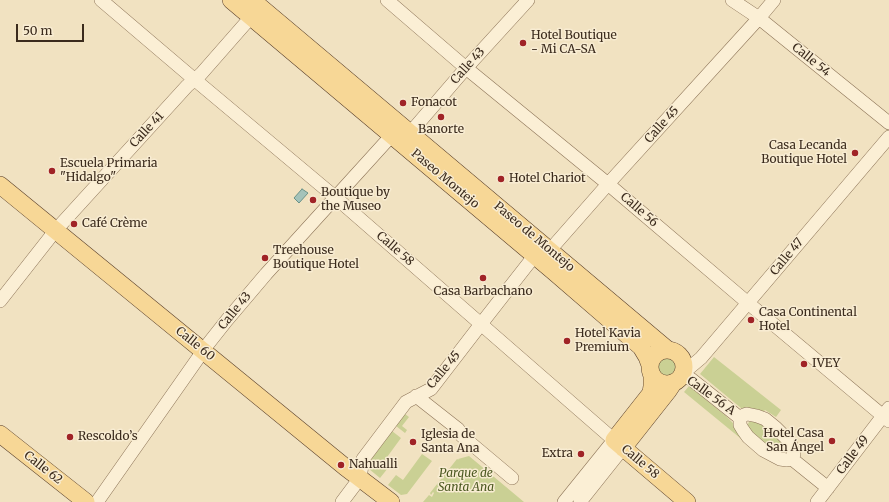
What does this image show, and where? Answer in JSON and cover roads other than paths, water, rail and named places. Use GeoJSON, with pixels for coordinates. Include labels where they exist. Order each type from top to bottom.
{"type":"FeatureCollection","features":[{"type":"Feature","properties":{"kind":"main road","name":"Paseo Montejo"},"geometry":{"type":"LineString","coordinates":[[231,0],[256,6],[392,135],[543,253],[641,348],[647,357],[651,370]]}},
{"type":"Feature","properties":{"kind":"main road","name":"Paseo de Montejo"},"geometry":{"type":"LineString","coordinates":[[256,6],[410,133],[543,253],[668,350]]}},
{"type":"Feature","properties":{"kind":"main road","name":"Calle 60"},"geometry":{"type":"LineString","coordinates":[[0,185],[391,502]]}},
{"type":"Feature","properties":{"kind":"main road"},"geometry":{"type":"LineString","coordinates":[[668,350],[677,353],[683,364],[679,377],[670,383],[662,383],[658,381],[651,370],[651,360],[658,352],[668,350]]}},
{"type":"Feature","properties":{"kind":"main road","name":"Calle 47"},"geometry":{"type":"LineString","coordinates":[[618,444],[651,393],[651,370]]}},
{"type":"Feature","properties":{"kind":"main road","name":"Calle 47"},"geometry":{"type":"LineString","coordinates":[[618,444],[668,391],[679,377]]}},
{"type":"Feature","properties":{"kind":"main road","name":"Calle 62"},"geometry":{"type":"LineString","coordinates":[[0,434],[86,502]]}},
{"type":"Feature","properties":{"kind":"main road","name":"Calle 58"},"geometry":{"type":"LineString","coordinates":[[618,444],[687,502]]}},
{"type":"Feature","properties":{"kind":"street","name":"Calle 58"},"geometry":{"type":"LineString","coordinates":[[101,0],[335,196],[618,444]]}},
{"type":"Feature","properties":{"kind":"street","name":"Calle 56"},"geometry":{"type":"LineString","coordinates":[[387,0],[466,68],[608,184],[748,303],[887,415]]}},
{"type":"Feature","properties":{"kind":"street","name":"Calle 43"},"geometry":{"type":"LineString","coordinates":[[410,133],[466,68],[528,0]]}},
{"type":"Feature","properties":{"kind":"street","name":"Calle 54"},"geometry":{"type":"LineString","coordinates":[[732,0],[759,18],[889,123]]}},
{"type":"Feature","properties":{"kind":"street","name":"Calle 45"},"geometry":{"type":"LineString","coordinates":[[342,502],[360,478],[363,459],[406,402],[431,389],[481,324],[543,253],[608,184],[774,0]]}},
{"type":"Feature","properties":{"kind":"street","name":"Calle 41"},"geometry":{"type":"LineString","coordinates":[[0,301],[55,231],[187,86],[201,74],[256,6]]}},
{"type":"Feature","properties":{"kind":"street","name":"Calle 43"},"geometry":{"type":"LineString","coordinates":[[97,502],[227,320],[335,196],[392,135]]}},
{"type":"Feature","properties":{"kind":"street","name":"Calle 47"},"geometry":{"type":"LineString","coordinates":[[679,377],[701,358],[889,137]]}},
{"type":"Feature","properties":{"kind":"street","name":"Calle 56 A"},"geometry":{"type":"LineString","coordinates":[[679,377],[691,379],[740,418]]}},
{"type":"Feature","properties":{"kind":"street"},"geometry":{"type":"LineString","coordinates":[[416,396],[458,429],[462,436],[512,478]]}},
{"type":"Feature","properties":{"kind":"street","name":"Calle 56 A"},"geometry":{"type":"LineString","coordinates":[[740,418],[744,415],[757,416],[765,419],[789,441],[794,454],[792,459]]}},
{"type":"Feature","properties":{"kind":"street","name":"Calle 49"},"geometry":{"type":"LineString","coordinates":[[817,502],[887,415]]}},
{"type":"Feature","properties":{"kind":"street","name":"Calle 56 A"},"geometry":{"type":"LineString","coordinates":[[740,418],[740,426],[748,437],[763,450],[780,459],[792,459],[828,488]]}},
{"type":"Feature","properties":{"kind":"street","name":"Calle 47"},"geometry":{"type":"LineString","coordinates":[[564,502],[598,469],[618,444]]}},
{"type":"Feature","properties":{"kind":"street","name":"Calle 47"},"geometry":{"type":"LineString","coordinates":[[580,502],[598,469]]}},
{"type":"Feature","properties":{"kind":"water"},"geometry":{"type":"Polygon","coordinates":[[[302,189],[308,193],[299,203],[294,198],[302,189]]]}},
{"type":"Feature","properties":{"kind":"place","name":"Hotel Boutique - Mi CA-SA"},"geometry":{"type":"Point","coordinates":[523,43]}},
{"type":"Feature","properties":{"kind":"place","name":"Fonacot"},"geometry":{"type":"Point","coordinates":[403,103]}},
{"type":"Feature","properties":{"kind":"place","name":"Banorte"},"geometry":{"type":"Point","coordinates":[441,117]}},
{"type":"Feature","properties":{"kind":"place","name":"Casa Lecanda Boutique Hotel"},"geometry":{"type":"Point","coordinates":[855,153]}},
{"type":"Feature","properties":{"kind":"place","name":"Escuela Primaria \"Hidalgo\""},"geometry":{"type":"Point","coordinates":[52,171]}},
{"type":"Feature","properties":{"kind":"place","name":"Hotel Chariot"},"geometry":{"type":"Point","coordinates":[501,179]}},
{"type":"Feature","properties":{"kind":"place","name":"Boutique by the Museo"},"geometry":{"type":"Point","coordinates":[313,200]}},
{"type":"Feature","properties":{"kind":"place","name":"Café Crème"},"geometry":{"type":"Point","coordinates":[74,224]}},
{"type":"Feature","properties":{"kind":"place","name":"Treehouse Boutique Hotel"},"geometry":{"type":"Point","coordinates":[265,258]}},
{"type":"Feature","properties":{"kind":"place","name":"Casa Barbachano"},"geometry":{"type":"Point","coordinates":[483,278]}},
{"type":"Feature","properties":{"kind":"place","name":"Casa Continental Hotel"},"geometry":{"type":"Point","coordinates":[751,320]}},
{"type":"Feature","properties":{"kind":"place","name":"Hotel Kavia Premium"},"geometry":{"type":"Point","coordinates":[567,341]}},
{"type":"Feature","properties":{"kind":"place","name":"IVEY"},"geometry":{"type":"Point","coordinates":[804,364]}},
{"type":"Feature","properties":{"kind":"place","name":"Rescoldo’s"},"geometry":{"type":"Point","coordinates":[70,437]}},
{"type":"Feature","properties":{"kind":"place","name":"Hotel Casa San Ángel"},"geometry":{"type":"Point","coordinates":[832,441]}},
{"type":"Feature","properties":{"kind":"place","name":"Iglesia de Santa Ana"},"geometry":{"type":"Point","coordinates":[413,442]}},
{"type":"Feature","properties":{"kind":"place","name":"Extra"},"geometry":{"type":"Point","coordinates":[581,454]}},
{"type":"Feature","properties":{"kind":"place","name":"Nahualli"},"geometry":{"type":"Point","coordinates":[341,465]}},
{"type":"Feature","properties":{"kind":"park label","name":"Parque de Santa Ana"},"geometry":{"type":"Point","coordinates":[466,481]}}]}
